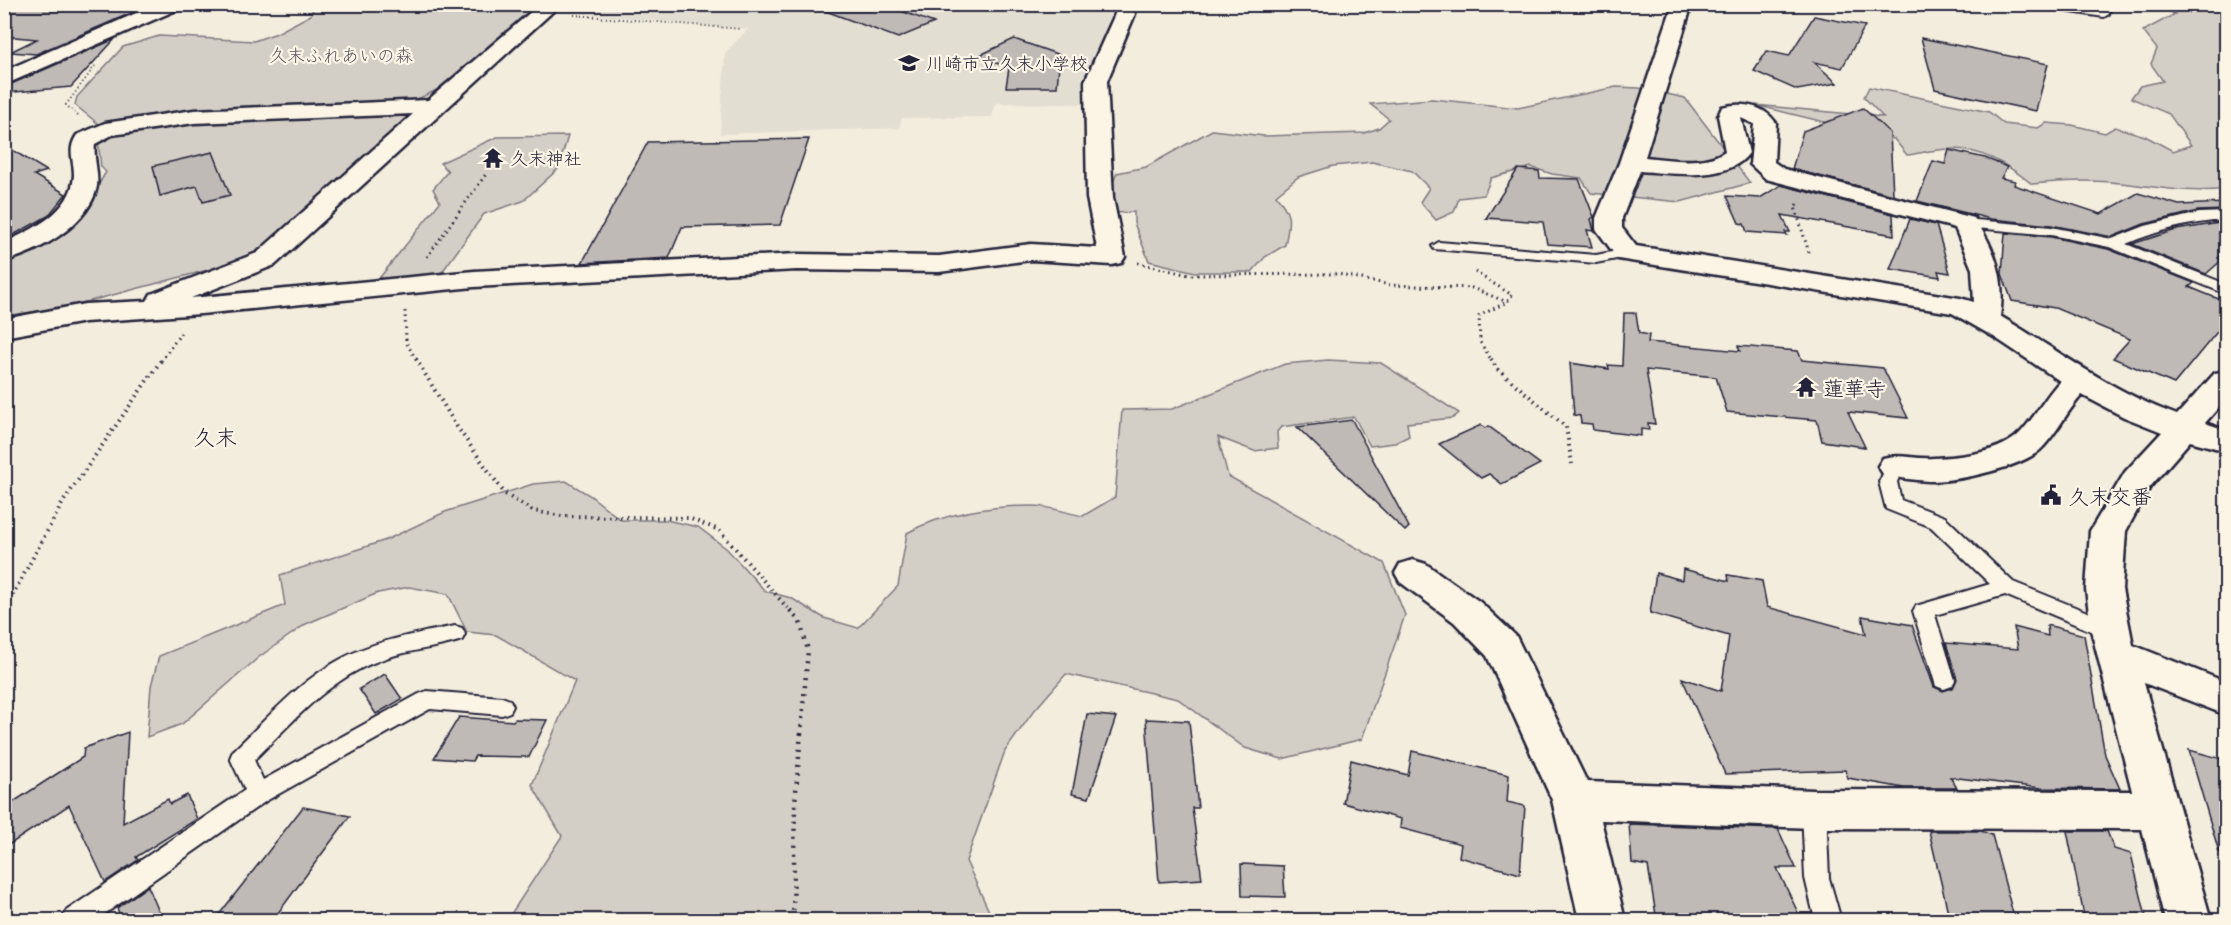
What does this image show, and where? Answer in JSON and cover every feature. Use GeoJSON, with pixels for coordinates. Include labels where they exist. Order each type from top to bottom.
{"type":"FeatureCollection","features":[{"type":"Feature","properties":{"kind":"street"},"geometry":{"type":"LineString","coordinates":[[4,79],[174,4]]}},
{"type":"Feature","properties":{"kind":"street"},"geometry":{"type":"LineString","coordinates":[[4,328],[85,313],[242,303],[405,288],[474,279],[797,262],[939,264],[1031,252],[1112,257],[1101,198],[1095,81],[1125,14],[1123,4]]}},
{"type":"Feature","properties":{"kind":"street"},"geometry":{"type":"LineString","coordinates":[[1683,4],[1631,163],[1609,218],[1609,229],[1627,253],[1960,306],[1985,318],[2079,379],[2134,409],[2226,441]]}},
{"type":"Feature","properties":{"kind":"street"},"geometry":{"type":"LineString","coordinates":[[242,303],[266,259],[437,107],[506,42],[548,8]]}},
{"type":"Feature","properties":{"kind":"street"},"geometry":{"type":"LineString","coordinates":[[4,253],[54,227],[70,210],[81,195],[86,177],[82,147],[86,139],[101,131],[128,125],[262,112],[437,107]]}},
{"type":"Feature","properties":{"kind":"street"},"geometry":{"type":"LineString","coordinates":[[1631,163],[1696,166],[1724,162],[1737,153],[1728,116],[1730,112],[1741,111],[1762,119],[1765,123],[1762,164],[1775,174],[1965,223],[1989,272],[1990,296],[1985,318]]}},
{"type":"Feature","properties":{"kind":"street"},"geometry":{"type":"LineString","coordinates":[[140,311],[180,291],[266,259]]}},
{"type":"Feature","properties":{"kind":"street"},"geometry":{"type":"LineString","coordinates":[[1895,466],[1931,470],[1971,465],[2020,450],[2032,440],[2055,405],[2079,379]]}},
{"type":"Feature","properties":{"kind":"street"},"geometry":{"type":"LineString","coordinates":[[2188,921],[2113,642],[2104,589],[2108,531],[2137,480],[2186,428],[2226,380]]}},
{"type":"Feature","properties":{"kind":"street"},"geometry":{"type":"LineString","coordinates":[[1413,573],[1467,612],[1502,647],[1574,800],[1602,921]]}},
{"type":"Feature","properties":{"kind":"street"},"geometry":{"type":"LineString","coordinates":[[2113,642],[2226,699]]}},
{"type":"Feature","properties":{"kind":"street"},"geometry":{"type":"LineString","coordinates":[[1574,800],[1814,809],[2158,810]]}},
{"type":"Feature","properties":{"kind":"lane"},"geometry":{"type":"LineString","coordinates":[[2017,7],[2104,14],[2105,7]]}},
{"type":"Feature","properties":{"kind":"lane"},"geometry":{"type":"LineString","coordinates":[[2112,244],[2150,229],[2199,217],[2226,216]]}},
{"type":"Feature","properties":{"kind":"lane"},"geometry":{"type":"LineString","coordinates":[[1965,223],[2051,231],[2112,244],[2226,289]]}},
{"type":"Feature","properties":{"kind":"lane"},"geometry":{"type":"LineString","coordinates":[[1439,246],[1596,259],[1627,253]]}},
{"type":"Feature","properties":{"kind":"lane"},"geometry":{"type":"LineString","coordinates":[[1895,466],[1888,482],[1893,504],[1938,522],[2006,587],[2113,642]]}},
{"type":"Feature","properties":{"kind":"lane"},"geometry":{"type":"LineString","coordinates":[[1944,680],[1923,611],[2006,587]]}},
{"type":"Feature","properties":{"kind":"lane"},"geometry":{"type":"LineString","coordinates":[[258,794],[241,758],[323,683],[348,664],[381,651],[455,634]]}},
{"type":"Feature","properties":{"kind":"lane"},"geometry":{"type":"LineString","coordinates":[[75,921],[258,794],[427,700],[502,706]]}},
{"type":"Feature","properties":{"kind":"lane"},"geometry":{"type":"LineString","coordinates":[[1814,809],[1817,878],[1828,920]]}},
{"type":"Feature","properties":{"kind":"path"},"geometry":{"type":"LineString","coordinates":[[1782,4],[1881,10],[1944,5],[2017,7]]}},
{"type":"Feature","properties":{"kind":"path"},"geometry":{"type":"LineString","coordinates":[[548,8],[741,29]]}},
{"type":"Feature","properties":{"kind":"path"},"geometry":{"type":"LineString","coordinates":[[101,131],[75,114],[66,105],[68,98],[88,77],[99,59],[109,41],[107,33]]}},
{"type":"Feature","properties":{"kind":"path"},"geometry":{"type":"LineString","coordinates":[[486,174],[405,288],[406,342],[457,427],[505,494],[533,511],[562,516],[688,518],[720,530],[800,622],[808,650],[795,803],[793,921]]}},
{"type":"Feature","properties":{"kind":"path"},"geometry":{"type":"LineString","coordinates":[[1807,184],[1795,207],[1802,237],[1823,283]]}},
{"type":"Feature","properties":{"kind":"path"},"geometry":{"type":"LineString","coordinates":[[1439,246],[1436,251],[1501,285],[1512,295],[1507,303],[1479,316],[1480,342],[1497,369],[1566,427],[1572,464]]}},
{"type":"Feature","properties":{"kind":"path"},"geometry":{"type":"LineString","coordinates":[[1112,257],[1189,275],[1338,274],[1390,285],[1473,288],[1507,303]]}},
{"type":"Feature","properties":{"kind":"path"},"geometry":{"type":"LineString","coordinates":[[4,611],[25,566],[58,509],[115,423],[201,306]]}},
{"type":"Feature","properties":{"kind":"shaded area","name":"川崎市立久末小学校"},"geometry":{"type":"Polygon","coordinates":[[[564,4],[966,6],[1117,4],[1114,22],[1099,43],[1091,72],[1082,77],[1082,104],[996,103],[992,117],[902,118],[899,128],[720,134],[725,53],[748,29],[557,11],[564,4]]]}},
{"type":"Feature","properties":{"kind":"green space","name":"久末ふれあいの森"},"geometry":{"type":"Polygon","coordinates":[[[314,5],[543,5],[462,74],[426,95],[408,102],[214,109],[138,118],[101,126],[75,105],[77,97],[123,47],[159,36],[254,41],[277,33],[311,15],[314,5]]]}},
{"type":"Feature","properties":{"kind":"green space"},"geometry":{"type":"Polygon","coordinates":[[[2157,5],[2226,5],[2226,189],[2186,190],[2098,181],[2032,184],[1994,159],[1983,155],[1961,149],[1945,149],[1907,155],[1894,139],[1755,105],[1883,117],[1864,97],[1869,87],[1989,112],[2004,124],[2038,128],[2046,123],[2072,125],[2105,133],[2115,127],[2145,136],[2173,151],[2191,145],[2169,114],[2131,98],[2140,86],[2163,81],[2151,64],[2157,49],[2143,31],[2175,14],[2157,5]]]}},
{"type":"Feature","properties":{"kind":"green space"},"geometry":{"type":"Polygon","coordinates":[[[1616,87],[1639,88],[1685,98],[1750,183],[1680,202],[1591,193],[1581,178],[1552,174],[1531,167],[1491,178],[1484,195],[1459,198],[1454,212],[1436,220],[1420,202],[1429,188],[1412,171],[1372,162],[1333,166],[1298,177],[1276,195],[1285,208],[1288,218],[1285,245],[1265,257],[1252,272],[1195,272],[1149,261],[1134,223],[1134,212],[1115,213],[1112,185],[1117,173],[1146,167],[1212,130],[1264,136],[1364,133],[1379,128],[1389,119],[1370,104],[1432,99],[1518,108],[1616,87]]]}},
{"type":"Feature","properties":{"kind":"green space"},"geometry":{"type":"Polygon","coordinates":[[[395,115],[407,117],[404,125],[249,259],[71,306],[5,316],[4,259],[81,215],[106,172],[101,167],[98,140],[108,135],[237,119],[395,115]]]}},
{"type":"Feature","properties":{"kind":"green space"},"geometry":{"type":"Polygon","coordinates":[[[568,136],[558,169],[523,201],[484,214],[437,279],[377,281],[440,202],[433,189],[448,171],[440,163],[497,137],[568,136]]]}},
{"type":"Feature","properties":{"kind":"green space"},"geometry":{"type":"Polygon","coordinates":[[[1328,360],[1381,363],[1459,413],[1453,418],[1407,423],[1409,436],[1395,443],[1370,446],[1354,417],[1281,427],[1277,432],[1278,448],[1254,451],[1218,437],[1228,476],[1384,563],[1405,615],[1362,739],[1282,759],[1245,748],[1178,699],[1066,674],[1033,712],[1005,751],[966,861],[993,920],[507,920],[562,836],[532,785],[575,681],[496,635],[467,632],[448,594],[409,587],[378,593],[306,624],[259,657],[182,724],[147,737],[151,686],[159,656],[285,605],[280,575],[386,540],[445,512],[533,484],[566,481],[591,496],[621,520],[666,520],[698,527],[727,549],[765,591],[791,598],[824,618],[858,628],[898,586],[907,533],[936,520],[1001,507],[1039,506],[1083,516],[1115,497],[1122,410],[1172,409],[1285,364],[1328,360]]]}},
{"type":"Feature","properties":{"kind":"building"},"geometry":{"type":"Polygon","coordinates":[[[4,4],[62,4],[136,11],[36,54],[10,52],[37,39],[4,36],[4,4]]]}},
{"type":"Feature","properties":{"kind":"building"},"geometry":{"type":"Polygon","coordinates":[[[816,4],[882,4],[934,23],[898,38],[815,7],[816,4]]]}},
{"type":"Feature","properties":{"kind":"building"},"geometry":{"type":"Polygon","coordinates":[[[1814,16],[1865,26],[1842,68],[1814,62],[1837,83],[1797,90],[1754,71],[1767,51],[1789,56],[1814,16]]]}},
{"type":"Feature","properties":{"kind":"building"},"geometry":{"type":"Polygon","coordinates":[[[1921,38],[2048,64],[2036,111],[1935,89],[1921,38]]]}},
{"type":"Feature","properties":{"kind":"building"},"geometry":{"type":"Polygon","coordinates":[[[115,39],[71,87],[4,93],[4,87],[115,39]]]}},
{"type":"Feature","properties":{"kind":"building"},"geometry":{"type":"Polygon","coordinates":[[[1014,39],[1060,55],[1057,87],[1006,87],[1009,68],[978,56],[1014,39]]]}},
{"type":"Feature","properties":{"kind":"building"},"geometry":{"type":"Polygon","coordinates":[[[1863,108],[1890,133],[1893,195],[1792,169],[1803,131],[1863,108]]]}},
{"type":"Feature","properties":{"kind":"building"},"geometry":{"type":"Polygon","coordinates":[[[809,139],[780,225],[682,227],[669,258],[582,263],[648,142],[809,139]]]}},
{"type":"Feature","properties":{"kind":"building"},"geometry":{"type":"Polygon","coordinates":[[[4,145],[47,171],[34,175],[66,194],[48,216],[4,240],[4,145]]]}},
{"type":"Feature","properties":{"kind":"building"},"geometry":{"type":"Polygon","coordinates":[[[1949,150],[1985,158],[2007,167],[2001,178],[2015,181],[2014,185],[2101,214],[2138,193],[2179,205],[2226,203],[2226,210],[2198,211],[2144,224],[2112,237],[2051,225],[1991,219],[1917,201],[1933,161],[1945,164],[1949,150]]]}},
{"type":"Feature","properties":{"kind":"building"},"geometry":{"type":"Polygon","coordinates":[[[213,152],[230,195],[203,202],[197,186],[160,196],[153,166],[213,152]]]}},
{"type":"Feature","properties":{"kind":"building"},"geometry":{"type":"Polygon","coordinates":[[[1518,169],[1539,171],[1540,178],[1579,179],[1594,217],[1591,219],[1594,231],[1587,230],[1592,247],[1547,244],[1543,222],[1486,218],[1518,169]]]}},
{"type":"Feature","properties":{"kind":"building"},"geometry":{"type":"Polygon","coordinates":[[[1781,185],[1893,214],[1894,235],[1782,215],[1790,232],[1785,232],[1787,235],[1747,232],[1744,224],[1739,223],[1727,196],[1760,198],[1781,185]]]}},
{"type":"Feature","properties":{"kind":"building"},"geometry":{"type":"Polygon","coordinates":[[[1910,219],[1936,225],[1950,273],[1938,271],[1940,277],[1890,269],[1910,219]]]}},
{"type":"Feature","properties":{"kind":"building"},"geometry":{"type":"Polygon","coordinates":[[[2226,222],[2226,250],[2218,258],[2222,260],[2206,274],[2132,244],[2176,230],[2226,222]]]}},
{"type":"Feature","properties":{"kind":"building"},"geometry":{"type":"Polygon","coordinates":[[[2005,233],[2051,237],[2108,249],[2194,283],[2189,287],[2226,302],[2226,321],[2174,384],[2113,358],[2130,339],[2055,308],[2012,301],[2002,274],[2005,233]]]}},
{"type":"Feature","properties":{"kind":"building"},"geometry":{"type":"Polygon","coordinates":[[[1624,313],[1636,313],[1639,333],[1649,335],[1648,342],[1740,351],[1738,346],[1798,351],[1802,360],[1883,368],[1908,418],[1848,412],[1865,447],[1822,441],[1817,420],[1727,412],[1716,377],[1646,370],[1655,424],[1648,423],[1649,430],[1641,429],[1641,436],[1593,430],[1592,424],[1581,423],[1580,416],[1574,415],[1570,363],[1609,369],[1608,365],[1622,366],[1624,313]]]}},
{"type":"Feature","properties":{"kind":"building"},"geometry":{"type":"Polygon","coordinates":[[[1352,420],[1409,527],[1405,531],[1297,427],[1352,420]]]}},
{"type":"Feature","properties":{"kind":"building"},"geometry":{"type":"Polygon","coordinates":[[[1481,425],[1485,428],[1488,426],[1540,464],[1502,484],[1489,474],[1481,478],[1439,444],[1481,425]]]}},
{"type":"Feature","properties":{"kind":"building"},"geometry":{"type":"Polygon","coordinates":[[[1683,569],[1729,581],[1728,575],[1762,581],[1767,607],[1866,634],[1862,616],[1912,625],[1934,687],[1943,691],[1953,688],[1957,679],[1946,643],[2018,649],[2014,627],[2048,636],[2047,625],[2084,635],[2105,755],[2120,789],[2041,788],[1950,777],[1957,788],[1904,788],[1848,778],[1845,770],[1725,774],[1682,678],[1721,691],[1729,636],[1650,613],[1656,573],[1682,580],[1683,569]]]}},
{"type":"Feature","properties":{"kind":"building"},"geometry":{"type":"Polygon","coordinates":[[[385,674],[402,699],[376,714],[359,689],[385,674]]]}},
{"type":"Feature","properties":{"kind":"building"},"geometry":{"type":"Polygon","coordinates":[[[1087,714],[1116,717],[1089,798],[1072,794],[1087,714]]]}},
{"type":"Feature","properties":{"kind":"building"},"geometry":{"type":"Polygon","coordinates":[[[459,717],[513,721],[515,719],[547,720],[529,757],[475,756],[472,761],[434,758],[459,717]]]}},
{"type":"Feature","properties":{"kind":"building"},"geometry":{"type":"Polygon","coordinates":[[[1146,719],[1189,721],[1198,808],[1192,808],[1202,879],[1159,882],[1146,719]]]}},
{"type":"Feature","properties":{"kind":"building"},"geometry":{"type":"Polygon","coordinates":[[[128,732],[123,823],[168,799],[170,804],[187,795],[197,819],[136,857],[138,860],[105,882],[69,805],[4,848],[4,808],[83,757],[84,748],[128,732]]]}},
{"type":"Feature","properties":{"kind":"building"},"geometry":{"type":"Polygon","coordinates":[[[2189,750],[2226,760],[2226,851],[2219,852],[2189,750]]]}},
{"type":"Feature","properties":{"kind":"building"},"geometry":{"type":"Polygon","coordinates":[[[1412,751],[1509,775],[1507,802],[1525,806],[1520,874],[1459,857],[1461,844],[1400,828],[1401,819],[1343,803],[1351,760],[1408,775],[1412,751]]]}},
{"type":"Feature","properties":{"kind":"building"},"geometry":{"type":"Polygon","coordinates":[[[303,807],[350,816],[272,921],[214,921],[303,807]]]}},
{"type":"Feature","properties":{"kind":"building"},"geometry":{"type":"Polygon","coordinates":[[[1629,824],[1778,829],[1796,868],[1777,868],[1800,917],[1657,921],[1648,866],[1632,863],[1629,824]]]}},
{"type":"Feature","properties":{"kind":"building"},"geometry":{"type":"Polygon","coordinates":[[[1929,831],[1981,831],[1992,835],[2015,921],[1950,921],[1929,831]]]}},
{"type":"Feature","properties":{"kind":"building"},"geometry":{"type":"Polygon","coordinates":[[[2067,831],[2107,831],[2114,849],[2131,854],[2147,921],[2085,921],[2067,831]]]}},
{"type":"Feature","properties":{"kind":"building"},"geometry":{"type":"Polygon","coordinates":[[[1241,864],[1283,866],[1285,897],[1242,896],[1241,864]]]}},
{"type":"Feature","properties":{"kind":"building"},"geometry":{"type":"Polygon","coordinates":[[[148,886],[163,921],[122,921],[117,908],[148,886]]]}},
{"type":"Feature","properties":{"kind":"place","name":"川崎市立久末小学校"},"geometry":{"type":"Point","coordinates":[909,63]}},
{"type":"Feature","properties":{"kind":"place","name":"久末神社"},"geometry":{"type":"Point","coordinates":[493,158]}},
{"type":"Feature","properties":{"kind":"place","name":"蓮華寺"},"geometry":{"type":"Point","coordinates":[1806,387]}},
{"type":"Feature","properties":{"kind":"place","name":"久末交番"},"geometry":{"type":"Point","coordinates":[2051,495]}},
{"type":"Feature","properties":{"kind":"district","name":"久末"},"geometry":{"type":"Point","coordinates":[215,436]}}]}
